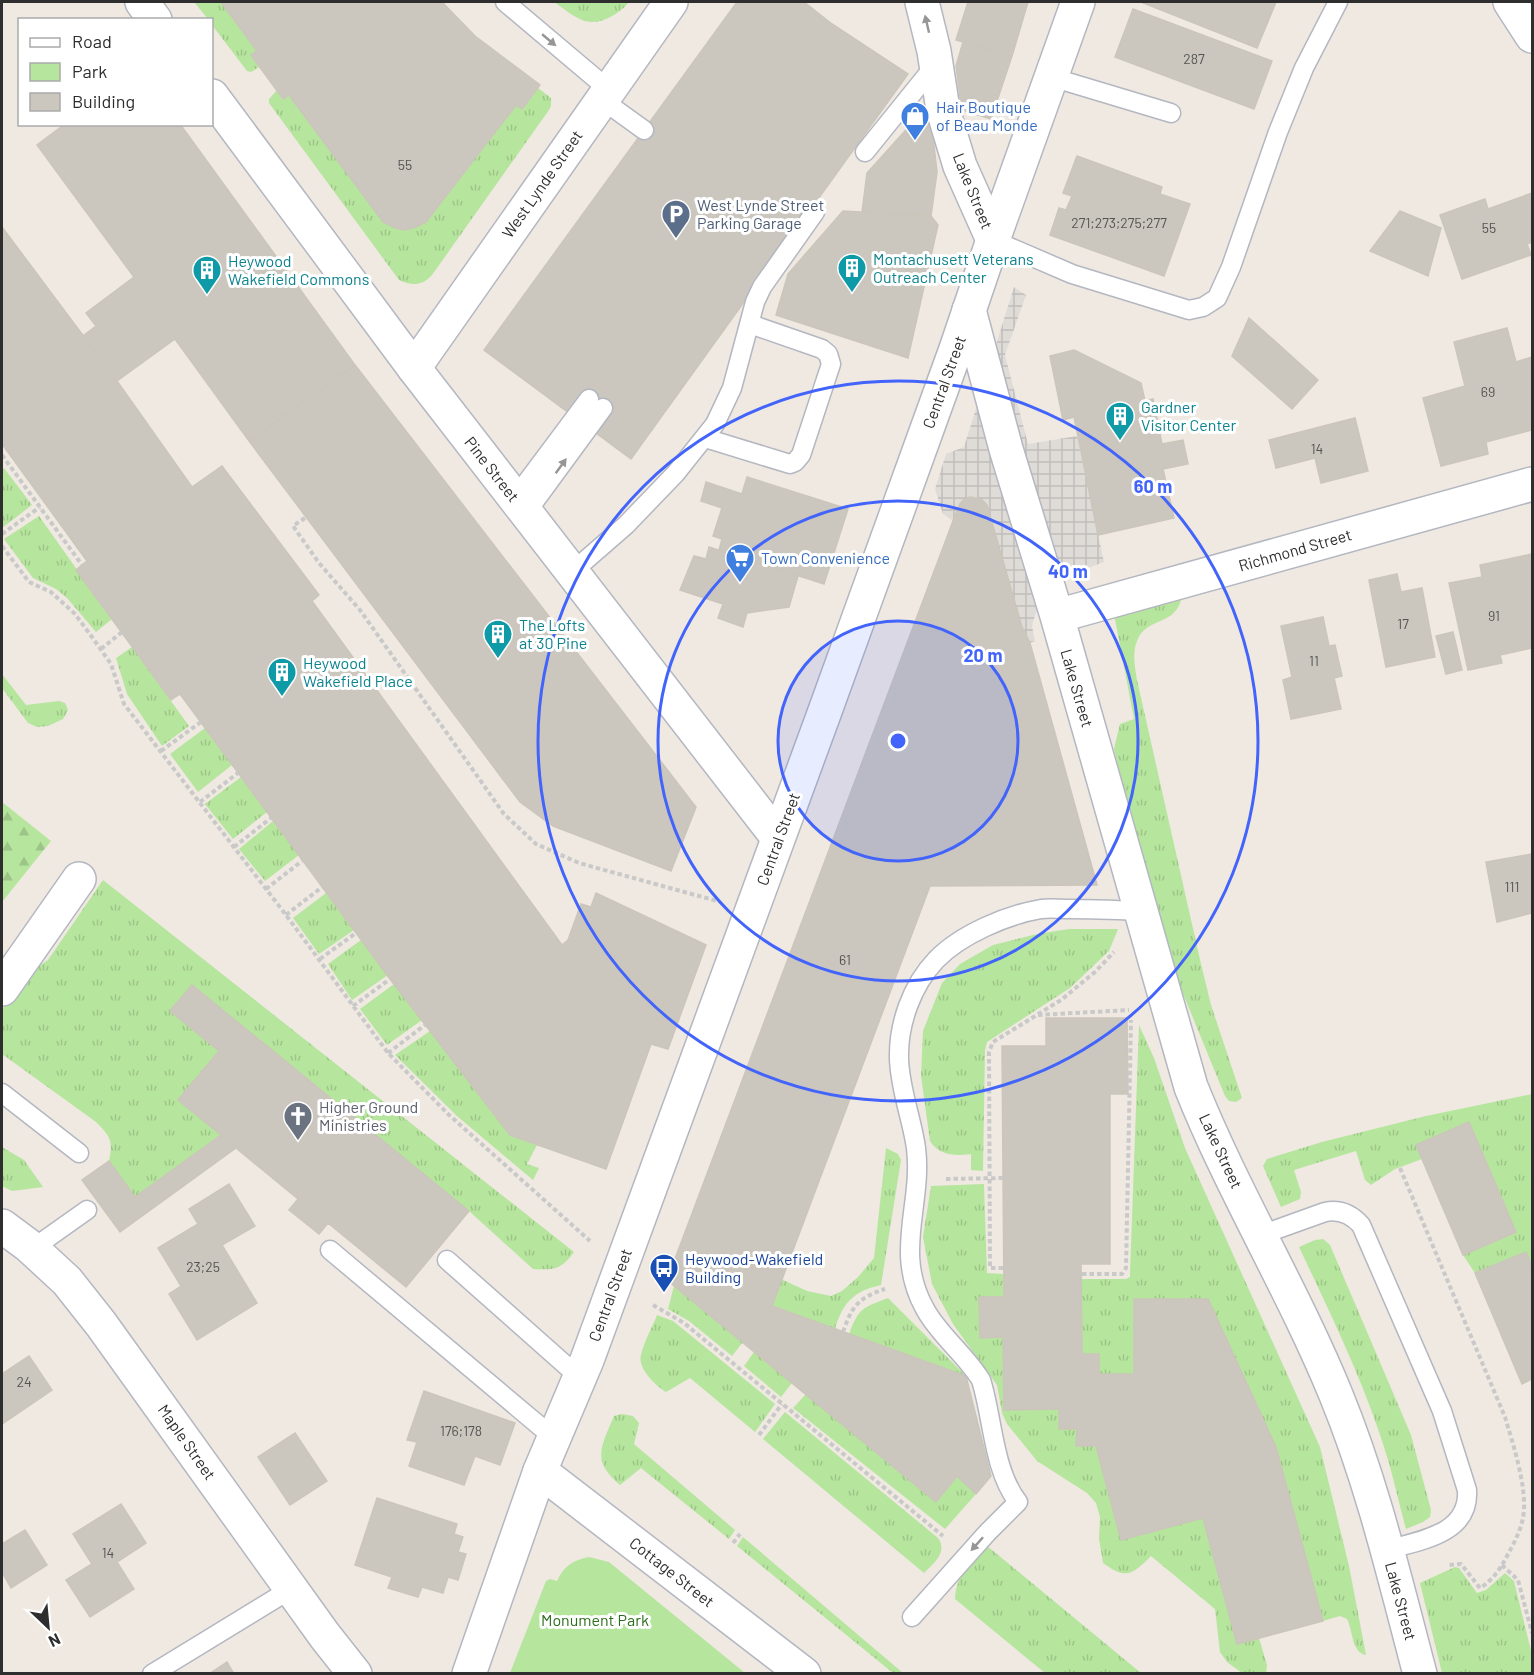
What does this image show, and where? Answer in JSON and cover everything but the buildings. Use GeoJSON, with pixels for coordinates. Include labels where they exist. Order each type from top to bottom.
{"type":"FeatureCollection","features":[{"type":"Feature","properties":{"kind":"street"},"geometry":{"type":"LineString","coordinates":[[142,2],[154,18]]}},
{"type":"Feature","properties":{"kind":"street","name":"West Lynde Street"},"geometry":{"type":"LineString","coordinates":[[414,368],[670,2]]}},
{"type":"Feature","properties":{"kind":"street","name":"Lake Street"},"geometry":{"type":"LineString","coordinates":[[922,2],[936,64],[943,110],[960,166],[993,240]]}},
{"type":"Feature","properties":{"kind":"street","name":"Central Street"},"geometry":{"type":"LineString","coordinates":[[469,1674],[540,1471],[579,1377],[778,838],[1078,2]]}},
{"type":"Feature","properties":{"kind":"street"},"geometry":{"type":"LineString","coordinates":[[1510,2],[1533,36]]}},
{"type":"Feature","properties":{"kind":"street","name":"Pine Street"},"geometry":{"type":"LineString","coordinates":[[213,97],[414,368],[778,838]]}},
{"type":"Feature","properties":{"kind":"street","name":"Lake Street"},"geometry":{"type":"LineString","coordinates":[[969,310],[1006,449],[1057,616],[1191,1087],[1219,1151],[1306,1328],[1336,1395],[1360,1460],[1420,1674]]}},
{"type":"Feature","properties":{"kind":"street","name":"Richmond Street"},"geometry":{"type":"LineString","coordinates":[[1057,616],[1533,484]]}},
{"type":"Feature","properties":{"kind":"street"},"geometry":{"type":"LineString","coordinates":[[2,989],[79,879]]}},
{"type":"Feature","properties":{"kind":"street","name":"Maple Street"},"geometry":{"type":"LineString","coordinates":[[2,1226],[32,1249],[67,1281],[101,1324],[291,1589],[355,1674]]}},
{"type":"Feature","properties":{"kind":"street","name":"Cottage Street"},"geometry":{"type":"LineString","coordinates":[[540,1471],[804,1674]]}},
{"type":"Feature","properties":{"kind":"lane"},"geometry":{"type":"LineString","coordinates":[[505,2],[644,130]]}},
{"type":"Feature","properties":{"kind":"lane"},"geometry":{"type":"LineString","coordinates":[[993,240],[1072,274],[1189,310],[1203,307],[1218,298],[1278,132],[1304,68],[1338,2]]}},
{"type":"Feature","properties":{"kind":"lane"},"geometry":{"type":"LineString","coordinates":[[865,152],[936,64]]}},
{"type":"Feature","properties":{"kind":"lane"},"geometry":{"type":"LineString","coordinates":[[1051,77],[1171,113]]}},
{"type":"Feature","properties":{"kind":"lane"},"geometry":{"type":"LineString","coordinates":[[572,572],[645,505],[676,473],[715,424],[732,388],[755,302],[762,287],[815,212]]}},
{"type":"Feature","properties":{"kind":"lane"},"geometry":{"type":"LineString","coordinates":[[705,438],[790,464],[801,455],[831,364],[830,358],[822,349],[750,324]]}},
{"type":"Feature","properties":{"kind":"lane"},"geometry":{"type":"LineString","coordinates":[[521,506],[596,404]]}},
{"type":"Feature","properties":{"kind":"lane"},"geometry":{"type":"LineString","coordinates":[[912,1617],[1018,1502],[1011,1493],[1001,1468],[981,1380],[973,1367],[932,1320],[924,1307],[915,1280],[908,1241],[916,1180],[916,1152],[899,1061],[905,1016],[916,987],[936,959],[973,933],[1009,918],[1043,909],[1142,916]]}},
{"type":"Feature","properties":{"kind":"lane"},"geometry":{"type":"LineString","coordinates":[[2,1093],[80,1153]]}},
{"type":"Feature","properties":{"kind":"lane"},"geometry":{"type":"LineString","coordinates":[[32,1249],[87,1210]]}},
{"type":"Feature","properties":{"kind":"lane"},"geometry":{"type":"LineString","coordinates":[[1261,1235],[1334,1210],[1353,1217],[1361,1225],[1442,1411],[1467,1490],[1468,1502],[1464,1513],[1460,1521],[1452,1527],[1426,1539],[1387,1550]]}},
{"type":"Feature","properties":{"kind":"lane"},"geometry":{"type":"LineString","coordinates":[[330,1250],[554,1438]]}},
{"type":"Feature","properties":{"kind":"lane"},"geometry":{"type":"LineString","coordinates":[[447,1260],[579,1377]]}},
{"type":"Feature","properties":{"kind":"lane"},"geometry":{"type":"LineString","coordinates":[[152,1674],[291,1589]]}},
{"type":"Feature","properties":{"kind":"path"},"geometry":{"type":"LineString","coordinates":[[2,458],[82,565]]}},
{"type":"Feature","properties":{"kind":"path"},"geometry":{"type":"LineString","coordinates":[[2,534],[40,507]]}},
{"type":"Feature","properties":{"kind":"path"},"geometry":{"type":"LineString","coordinates":[[305,518],[293,526],[319,563],[360,610],[504,814],[536,844],[579,863],[717,901]]}},
{"type":"Feature","properties":{"kind":"path"},"geometry":{"type":"LineString","coordinates":[[2,546],[29,582],[51,591],[75,614],[111,664],[124,704],[320,959],[388,1053],[448,1114],[590,1241]]}},
{"type":"Feature","properties":{"kind":"path"},"geometry":{"type":"LineString","coordinates":[[101,649],[122,632]]}},
{"type":"Feature","properties":{"kind":"path"},"geometry":{"type":"LineString","coordinates":[[161,751],[201,722]]}},
{"type":"Feature","properties":{"kind":"path"},"geometry":{"type":"LineString","coordinates":[[200,802],[238,773]]}},
{"type":"Feature","properties":{"kind":"path"},"geometry":{"type":"LineString","coordinates":[[234,847],[271,818]]}},
{"type":"Feature","properties":{"kind":"path"},"geometry":{"type":"LineString","coordinates":[[266,889],[302,861]]}},
{"type":"Feature","properties":{"kind":"path"},"geometry":{"type":"LineString","coordinates":[[286,915],[322,887]]}},
{"type":"Feature","properties":{"kind":"path"},"geometry":{"type":"LineString","coordinates":[[1003,1268],[990,1268],[989,1052],[993,1042],[1061,1000],[1095,972],[1142,916]]}},
{"type":"Feature","properties":{"kind":"path"},"geometry":{"type":"LineString","coordinates":[[320,959],[356,933]]}},
{"type":"Feature","properties":{"kind":"path"},"geometry":{"type":"LineString","coordinates":[[353,1006],[390,979]]}},
{"type":"Feature","properties":{"kind":"path"},"geometry":{"type":"LineString","coordinates":[[1037,1016],[1131,1010],[1126,1268],[1122,1274],[1082,1274]]}},
{"type":"Feature","properties":{"kind":"path"},"geometry":{"type":"LineString","coordinates":[[388,1053],[425,1025]]}},
{"type":"Feature","properties":{"kind":"path"},"geometry":{"type":"LineString","coordinates":[[916,1180],[1003,1178]]}},
{"type":"Feature","properties":{"kind":"path"},"geometry":{"type":"LineString","coordinates":[[843,1332],[850,1312],[856,1304],[877,1292],[915,1280]]}},
{"type":"Feature","properties":{"kind":"path"},"geometry":{"type":"LineString","coordinates":[[653,1305],[684,1323],[945,1538]]}},
{"type":"Feature","properties":{"kind":"path"},"geometry":{"type":"LineString","coordinates":[[759,1435],[782,1404]]}},
{"type":"Feature","properties":{"kind":"path"},"geometry":{"type":"LineString","coordinates":[[733,1543],[740,1534]]}},
{"type":"Feature","properties":{"kind":"path"},"geometry":{"type":"LineString","coordinates":[[1502,1565],[1518,1580],[1533,1633]]}},
{"type":"Feature","properties":{"kind":"green space"},"geometry":{"type":"Polygon","coordinates":[[[194,2],[221,2],[257,51],[251,55],[259,67],[251,72],[247,71],[213,26],[213,18],[207,18],[194,2]]]}},
{"type":"Feature","properties":{"kind":"green space"},"geometry":{"type":"Polygon","coordinates":[[[554,2],[629,2],[620,11],[602,21],[588,22],[554,2]]]}},
{"type":"Feature","properties":{"kind":"green space"},"geometry":{"type":"Polygon","coordinates":[[[538,88],[551,98],[549,110],[432,275],[417,284],[399,280],[269,103],[269,99],[277,90],[282,99],[289,95],[383,221],[404,229],[426,222],[516,105],[522,109],[538,88]]]}},
{"type":"Feature","properties":{"kind":"green space"},"geometry":{"type":"Polygon","coordinates":[[[4,468],[32,505],[2,528],[2,470],[4,468]]]}},
{"type":"Feature","properties":{"kind":"green space"},"geometry":{"type":"Polygon","coordinates":[[[39,516],[112,619],[96,632],[67,598],[56,589],[33,578],[4,539],[39,516]]]}},
{"type":"Feature","properties":{"kind":"green space"},"geometry":{"type":"Polygon","coordinates":[[[1182,596],[1174,613],[1141,633],[1135,646],[1135,666],[1211,1005],[1242,1098],[1236,1102],[1229,1101],[1225,1096],[1177,979],[1148,892],[1114,749],[1120,724],[1134,719],[1114,614],[1182,596]]]}},
{"type":"Feature","properties":{"kind":"green space"},"geometry":{"type":"Polygon","coordinates":[[[132,647],[189,726],[162,746],[127,694],[116,658],[132,647]]]}},
{"type":"Feature","properties":{"kind":"green space"},"geometry":{"type":"Polygon","coordinates":[[[2,674],[26,705],[59,701],[65,703],[68,710],[63,719],[48,726],[37,727],[28,723],[2,688],[2,674]]]}},
{"type":"Feature","properties":{"kind":"green space"},"geometry":{"type":"Polygon","coordinates":[[[205,728],[232,765],[198,792],[170,754],[205,728]]]}},
{"type":"Feature","properties":{"kind":"green space"},"geometry":{"type":"Polygon","coordinates":[[[241,777],[267,812],[233,839],[205,804],[241,777]]]}},
{"type":"Feature","properties":{"kind":"green space"},"geometry":{"type":"Polygon","coordinates":[[[2,802],[51,841],[2,902],[2,802]]]}},
{"type":"Feature","properties":{"kind":"green space"},"geometry":{"type":"Polygon","coordinates":[[[273,821],[299,855],[265,881],[239,849],[273,821]]]}},
{"type":"Feature","properties":{"kind":"green space"},"geometry":{"type":"Polygon","coordinates":[[[103,880],[574,1252],[557,1268],[533,1269],[469,1211],[192,985],[170,1011],[219,1051],[178,1100],[221,1135],[135,1197],[109,1161],[110,1140],[101,1127],[2,1054],[2,1010],[33,970],[48,960],[103,880]]]}},
{"type":"Feature","properties":{"kind":"green space"},"geometry":{"type":"Polygon","coordinates":[[[326,893],[354,930],[319,954],[293,918],[326,893]]]}},
{"type":"Feature","properties":{"kind":"green space"},"geometry":{"type":"Polygon","coordinates":[[[1069,929],[1118,929],[1109,951],[1070,988],[987,1042],[983,1171],[971,1170],[971,1154],[954,1155],[943,1152],[930,1141],[921,1076],[923,1031],[942,983],[960,964],[993,945],[1069,929]]]}},
{"type":"Feature","properties":{"kind":"green space"},"geometry":{"type":"Polygon","coordinates":[[[361,940],[388,975],[352,1000],[328,964],[361,940]]]}},
{"type":"Feature","properties":{"kind":"green space"},"geometry":{"type":"Polygon","coordinates":[[[394,984],[422,1020],[387,1045],[360,1009],[394,984]]]}},
{"type":"Feature","properties":{"kind":"green space"},"geometry":{"type":"Polygon","coordinates":[[[1139,1025],[1154,1058],[1185,1148],[1320,1447],[1349,1566],[1366,1655],[1355,1646],[1347,1619],[1340,1616],[1323,1621],[1276,1447],[1208,1299],[1134,1374],[1099,1374],[1099,1354],[1082,1354],[1081,1279],[1126,1279],[1130,1277],[1139,1025]]]}},
{"type":"Feature","properties":{"kind":"green space"},"geometry":{"type":"Polygon","coordinates":[[[430,1031],[510,1135],[537,1145],[527,1164],[539,1168],[533,1180],[457,1116],[395,1055],[430,1031]]]}},
{"type":"Feature","properties":{"kind":"green space"},"geometry":{"type":"Polygon","coordinates":[[[1532,1094],[1532,1266],[1526,1252],[1475,1273],[1463,1255],[1516,1232],[1469,1122],[1416,1145],[1422,1159],[1395,1169],[1371,1185],[1365,1180],[1356,1151],[1294,1170],[1301,1192],[1300,1199],[1281,1207],[1263,1166],[1267,1159],[1322,1142],[1426,1116],[1532,1094]]]}},
{"type":"Feature","properties":{"kind":"green space"},"geometry":{"type":"Polygon","coordinates":[[[2,1147],[24,1160],[43,1187],[12,1191],[2,1186],[2,1147]]]}},
{"type":"Feature","properties":{"kind":"green space"},"geometry":{"type":"Polygon","coordinates":[[[886,1148],[898,1154],[901,1160],[881,1285],[857,1294],[851,1299],[842,1312],[835,1329],[772,1306],[781,1279],[807,1291],[831,1296],[842,1291],[858,1277],[874,1258],[886,1148]]]}},
{"type":"Feature","properties":{"kind":"green space"},"geometry":{"type":"Polygon","coordinates":[[[984,1184],[987,1273],[1003,1274],[1004,1297],[980,1297],[980,1337],[1003,1337],[1004,1410],[1059,1409],[1059,1428],[1077,1429],[1076,1446],[1096,1446],[1121,1540],[1203,1518],[1237,1644],[1259,1638],[1267,1665],[1266,1673],[1242,1673],[1227,1662],[1220,1652],[1215,1609],[1151,1556],[1139,1568],[1128,1573],[1118,1572],[1103,1563],[1099,1539],[1100,1517],[1096,1503],[1087,1493],[1037,1461],[1007,1424],[1002,1413],[997,1385],[953,1324],[932,1284],[923,1237],[931,1186],[984,1184]]]}},
{"type":"Feature","properties":{"kind":"green space"},"geometry":{"type":"Polygon","coordinates":[[[1323,1239],[1330,1245],[1411,1435],[1431,1510],[1430,1517],[1406,1529],[1389,1463],[1370,1407],[1299,1247],[1323,1239]]]}},
{"type":"Feature","properties":{"kind":"green space"},"geometry":{"type":"Polygon","coordinates":[[[674,1286],[743,1342],[732,1356],[689,1321],[668,1309],[674,1286]]]}},
{"type":"Feature","properties":{"kind":"green space"},"geometry":{"type":"Polygon","coordinates":[[[888,1298],[966,1376],[849,1334],[859,1313],[888,1298]]]}},
{"type":"Feature","properties":{"kind":"green space"},"geometry":{"type":"Polygon","coordinates":[[[657,1315],[673,1321],[775,1404],[755,1432],[690,1378],[666,1392],[648,1376],[642,1365],[641,1355],[657,1315]]]}},
{"type":"Feature","properties":{"kind":"green space"},"geometry":{"type":"Polygon","coordinates":[[[754,1352],[792,1383],[781,1397],[744,1366],[754,1352]]]}},
{"type":"Feature","properties":{"kind":"green space"},"geometry":{"type":"Polygon","coordinates":[[[806,1394],[936,1502],[957,1476],[976,1494],[945,1529],[793,1408],[806,1394]]]}},
{"type":"Feature","properties":{"kind":"green space"},"geometry":{"type":"Polygon","coordinates":[[[785,1412],[938,1538],[941,1543],[941,1553],[924,1573],[763,1439],[785,1412]]]}},
{"type":"Feature","properties":{"kind":"green space"},"geometry":{"type":"Polygon","coordinates":[[[622,1414],[633,1416],[639,1423],[634,1444],[735,1530],[729,1539],[641,1468],[620,1485],[611,1476],[605,1468],[601,1453],[605,1436],[614,1416],[622,1414]]]}},
{"type":"Feature","properties":{"kind":"green space"},"geometry":{"type":"Polygon","coordinates":[[[743,1537],[903,1673],[893,1673],[737,1546],[743,1537]]]}},
{"type":"Feature","properties":{"kind":"green space"},"geometry":{"type":"Polygon","coordinates":[[[986,1545],[1141,1673],[1045,1673],[955,1599],[961,1575],[986,1545]]]}},
{"type":"Feature","properties":{"kind":"green space","name":"Monument Park"},"geometry":{"type":"Polygon","coordinates":[[[589,1557],[609,1562],[745,1673],[510,1673],[546,1581],[550,1579],[557,1581],[570,1564],[589,1557]]]}},
{"type":"Feature","properties":{"kind":"green space"},"geometry":{"type":"Polygon","coordinates":[[[1455,1567],[1459,1568],[1477,1593],[1486,1590],[1505,1573],[1514,1581],[1532,1655],[1532,1673],[1442,1673],[1420,1583],[1455,1567]]]}},
{"type":"Feature","properties":{"kind":"shaded area"},"geometry":{"type":"Polygon","coordinates":[[[1014,287],[1026,295],[1005,355],[1028,444],[1077,436],[1104,562],[1059,579],[1042,601],[1035,615],[1032,626],[1035,641],[1030,643],[1022,627],[987,505],[975,497],[964,499],[953,521],[943,514],[935,489],[946,454],[964,447],[1014,287]]]}},
{"type":"Feature","properties":{"kind":"place","name":"Hair Boutique of Beau Monde"},"geometry":{"type":"Point","coordinates":[915,142]}},
{"type":"Feature","properties":{"kind":"place","name":"West Lynde Street Parking Garage"},"geometry":{"type":"Point","coordinates":[676,240]}},
{"type":"Feature","properties":{"kind":"place","name":"Montachusett Veterans Outreach Center"},"geometry":{"type":"Point","coordinates":[852,294]}},
{"type":"Feature","properties":{"kind":"place","name":"Heywood Wakefield Commons"},"geometry":{"type":"Point","coordinates":[207,296]}},
{"type":"Feature","properties":{"kind":"place","name":"Gardner Visitor Center"},"geometry":{"type":"Point","coordinates":[1120,442]}},
{"type":"Feature","properties":{"kind":"place","name":"Town Convenience"},"geometry":{"type":"Point","coordinates":[740,584]}},
{"type":"Feature","properties":{"kind":"place","name":"The Lofts at 30 Pine"},"geometry":{"type":"Point","coordinates":[498,660]}},
{"type":"Feature","properties":{"kind":"place","name":"Heywood Wakefield Place"},"geometry":{"type":"Point","coordinates":[282,698]}},
{"type":"Feature","properties":{"kind":"place","name":"Higher Ground Ministries"},"geometry":{"type":"Point","coordinates":[298,1142]}},
{"type":"Feature","properties":{"kind":"place","name":"Heywood-Wakefield Building"},"geometry":{"type":"Point","coordinates":[664,1294]}}]}
